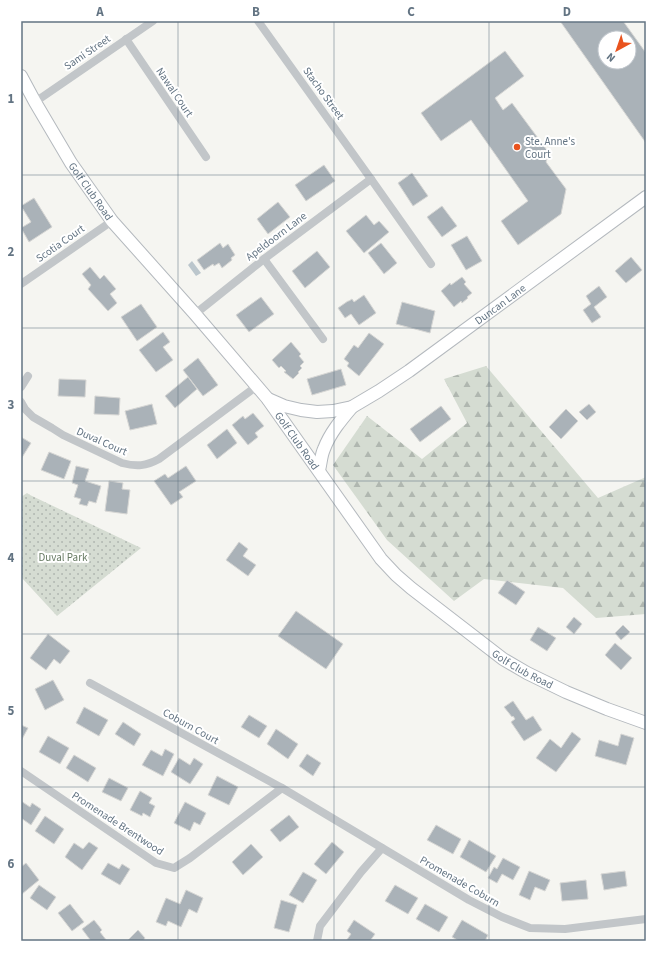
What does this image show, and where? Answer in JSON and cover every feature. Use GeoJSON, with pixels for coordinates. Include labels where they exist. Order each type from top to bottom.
{"type":"FeatureCollection","features":[{"type":"Feature","properties":{"kind":"street","name":"Sami Street"},"geometry":{"type":"LineString","coordinates":[[35,102],[153,21]]}},
{"type":"Feature","properties":{"kind":"street","name":"Stacho Street"},"geometry":{"type":"LineString","coordinates":[[258,21],[431,264]]}},
{"type":"Feature","properties":{"kind":"street","name":"Nawal Court"},"geometry":{"type":"LineString","coordinates":[[126,39],[206,157]]}},
{"type":"Feature","properties":{"kind":"street","name":"Golf Club Road"},"geometry":{"type":"LineString","coordinates":[[21,76],[70,163],[112,221],[267,398],[382,559],[396,575],[503,659],[527,674],[607,709],[646,723]]}},
{"type":"Feature","properties":{"kind":"street","name":"Apeldoorn Lane"},"geometry":{"type":"LineString","coordinates":[[195,314],[264,258],[371,179]]}},
{"type":"Feature","properties":{"kind":"street","name":"Duncan Lane"},"geometry":{"type":"LineString","coordinates":[[352,407],[379,391],[415,366],[646,197]]}},
{"type":"Feature","properties":{"kind":"street","name":"Scotia Court"},"geometry":{"type":"LineString","coordinates":[[21,284],[112,221]]}},
{"type":"Feature","properties":{"kind":"street"},"geometry":{"type":"LineString","coordinates":[[264,258],[323,339]]}},
{"type":"Feature","properties":{"kind":"street"},"geometry":{"type":"LineString","coordinates":[[21,387],[28,376]]}},
{"type":"Feature","properties":{"kind":"street","name":"Duval Court"},"geometry":{"type":"LineString","coordinates":[[21,402],[25,409],[33,417],[63,435],[122,463],[142,465],[151,463],[159,458],[257,386]]}},
{"type":"Feature","properties":{"kind":"street"},"geometry":{"type":"LineString","coordinates":[[267,398],[284,406],[317,412],[333,411],[352,407]]}},
{"type":"Feature","properties":{"kind":"street"},"geometry":{"type":"LineString","coordinates":[[319,470],[323,450],[340,421],[352,407]]}},
{"type":"Feature","properties":{"kind":"street","name":"Coburn Court"},"geometry":{"type":"LineString","coordinates":[[90,684],[282,788]]}},
{"type":"Feature","properties":{"kind":"street","name":"Promenade Brentwood"},"geometry":{"type":"LineString","coordinates":[[21,771],[156,863],[174,868],[190,858],[282,788]]}},
{"type":"Feature","properties":{"kind":"street","name":"Promenade Coburn"},"geometry":{"type":"LineString","coordinates":[[282,788],[469,900],[502,917],[530,928],[566,929],[646,918]]}},
{"type":"Feature","properties":{"kind":"street"},"geometry":{"type":"LineString","coordinates":[[317,941],[320,926],[361,872],[382,848]]}},
{"type":"Feature","properties":{"kind":"green space"},"geometry":{"type":"Polygon","coordinates":[[[486,366],[598,498],[646,477],[646,614],[596,618],[563,588],[484,579],[454,601],[387,540],[333,465],[367,416],[422,459],[467,423],[444,379],[486,366]]]}},
{"type":"Feature","properties":{"kind":"green space","name":"Duval Park"},"geometry":{"type":"Polygon","coordinates":[[[27,493],[141,548],[57,616],[21,577],[21,497],[27,493]]]}},
{"type":"Feature","properties":{"kind":"shaded area"},"geometry":{"type":"Polygon","coordinates":[[[192,261],[201,273],[196,276],[188,265],[192,261]]]}},
{"type":"Feature","properties":{"kind":"building"},"geometry":{"type":"Polygon","coordinates":[[[560,21],[623,21],[629,30],[597,30],[597,70],[637,70],[637,40],[646,53],[646,143],[560,21]]]}},
{"type":"Feature","properties":{"kind":"building","name":"Ste. Anne's Court"},"geometry":{"type":"Polygon","coordinates":[[[505,51],[524,76],[495,98],[503,110],[512,103],[549,153],[546,162],[566,189],[561,214],[518,245],[501,221],[528,201],[471,120],[441,141],[421,113],[505,51]]]}},
{"type":"Feature","properties":{"kind":"building"},"geometry":{"type":"Polygon","coordinates":[[[324,165],[335,181],[306,201],[295,185],[324,165]]]}},
{"type":"Feature","properties":{"kind":"building"},"geometry":{"type":"Polygon","coordinates":[[[412,173],[428,196],[413,206],[398,183],[412,173]]]}},
{"type":"Feature","properties":{"kind":"building"},"geometry":{"type":"Polygon","coordinates":[[[34,198],[52,227],[29,242],[21,228],[31,222],[21,206],[34,198]]]}},
{"type":"Feature","properties":{"kind":"building"},"geometry":{"type":"Polygon","coordinates":[[[278,202],[290,217],[268,234],[257,219],[278,202]]]}},
{"type":"Feature","properties":{"kind":"building"},"geometry":{"type":"Polygon","coordinates":[[[442,206],[457,226],[442,237],[427,217],[442,206]]]}},
{"type":"Feature","properties":{"kind":"building"},"geometry":{"type":"Polygon","coordinates":[[[366,215],[374,225],[379,221],[389,232],[364,253],[346,231],[366,215]]]}},
{"type":"Feature","properties":{"kind":"building"},"geometry":{"type":"Polygon","coordinates":[[[467,236],[482,261],[466,270],[451,245],[467,236]]]}},
{"type":"Feature","properties":{"kind":"building"},"geometry":{"type":"Polygon","coordinates":[[[220,243],[223,248],[228,244],[235,255],[231,258],[232,260],[222,268],[219,263],[214,266],[213,264],[204,270],[197,260],[220,243]]]}},
{"type":"Feature","properties":{"kind":"building"},"geometry":{"type":"Polygon","coordinates":[[[381,243],[397,263],[384,274],[368,253],[381,243]]]}},
{"type":"Feature","properties":{"kind":"building"},"geometry":{"type":"Polygon","coordinates":[[[317,251],[330,267],[305,288],[292,271],[317,251]]]}},
{"type":"Feature","properties":{"kind":"building"},"geometry":{"type":"Polygon","coordinates":[[[631,257],[642,270],[626,283],[615,271],[631,257]]]}},
{"type":"Feature","properties":{"kind":"building"},"geometry":{"type":"Polygon","coordinates":[[[90,267],[100,279],[104,275],[116,289],[110,294],[117,303],[108,311],[88,289],[91,285],[82,274],[90,267]]]}},
{"type":"Feature","properties":{"kind":"building"},"geometry":{"type":"Polygon","coordinates":[[[462,277],[466,282],[464,284],[472,293],[462,303],[461,301],[454,307],[441,291],[450,283],[451,285],[462,277]]]}},
{"type":"Feature","properties":{"kind":"building"},"geometry":{"type":"Polygon","coordinates":[[[599,286],[607,297],[594,307],[601,317],[592,323],[583,310],[591,304],[586,296],[599,286]]]}},
{"type":"Feature","properties":{"kind":"building"},"geometry":{"type":"Polygon","coordinates":[[[364,295],[376,313],[359,325],[351,314],[345,318],[338,308],[352,299],[354,302],[364,295]]]}},
{"type":"Feature","properties":{"kind":"building"},"geometry":{"type":"Polygon","coordinates":[[[261,297],[274,314],[249,332],[236,315],[261,297]]]}},
{"type":"Feature","properties":{"kind":"building"},"geometry":{"type":"Polygon","coordinates":[[[402,302],[435,311],[430,333],[396,324],[402,302]]]}},
{"type":"Feature","properties":{"kind":"building"},"geometry":{"type":"Polygon","coordinates":[[[141,304],[157,327],[137,341],[121,317],[141,304]]]}},
{"type":"Feature","properties":{"kind":"building"},"geometry":{"type":"Polygon","coordinates":[[[163,332],[170,342],[163,347],[173,360],[156,372],[139,350],[163,332]]]}},
{"type":"Feature","properties":{"kind":"building"},"geometry":{"type":"Polygon","coordinates":[[[369,333],[384,344],[359,376],[347,366],[349,363],[344,359],[354,345],[358,348],[369,333]]]}},
{"type":"Feature","properties":{"kind":"building"},"geometry":{"type":"Polygon","coordinates":[[[291,342],[301,354],[299,356],[304,362],[300,366],[302,368],[298,372],[299,373],[293,379],[284,372],[286,371],[281,366],[279,368],[272,360],[291,342]]]}},
{"type":"Feature","properties":{"kind":"building"},"geometry":{"type":"Polygon","coordinates":[[[198,358],[218,385],[203,396],[183,370],[198,358]]]}},
{"type":"Feature","properties":{"kind":"building"},"geometry":{"type":"Polygon","coordinates":[[[341,369],[346,385],[312,395],[307,379],[341,369]]]}},
{"type":"Feature","properties":{"kind":"building"},"geometry":{"type":"Polygon","coordinates":[[[188,377],[197,389],[175,408],[165,396],[188,377]]]}},
{"type":"Feature","properties":{"kind":"building"},"geometry":{"type":"Polygon","coordinates":[[[59,379],[86,380],[85,397],[58,396],[59,379]]]}},
{"type":"Feature","properties":{"kind":"building"},"geometry":{"type":"Polygon","coordinates":[[[95,396],[120,398],[119,415],[94,414],[95,396]]]}},
{"type":"Feature","properties":{"kind":"building"},"geometry":{"type":"Polygon","coordinates":[[[152,404],[157,424],[130,430],[125,411],[152,404]]]}},
{"type":"Feature","properties":{"kind":"building"},"geometry":{"type":"Polygon","coordinates":[[[589,404],[596,412],[587,420],[579,412],[589,404]]]}},
{"type":"Feature","properties":{"kind":"building"},"geometry":{"type":"Polygon","coordinates":[[[441,406],[451,419],[420,442],[410,429],[441,406]]]}},
{"type":"Feature","properties":{"kind":"building"},"geometry":{"type":"Polygon","coordinates":[[[566,409],[578,421],[561,439],[549,427],[566,409]]]}},
{"type":"Feature","properties":{"kind":"building"},"geometry":{"type":"Polygon","coordinates":[[[253,413],[264,426],[255,433],[258,437],[248,445],[232,425],[243,416],[245,419],[253,413]]]}},
{"type":"Feature","properties":{"kind":"building"},"geometry":{"type":"Polygon","coordinates":[[[227,429],[237,443],[217,459],[207,445],[227,429]]]}},
{"type":"Feature","properties":{"kind":"building"},"geometry":{"type":"Polygon","coordinates":[[[21,437],[31,443],[21,459],[21,437]]]}},
{"type":"Feature","properties":{"kind":"building"},"geometry":{"type":"Polygon","coordinates":[[[49,452],[71,461],[64,479],[41,470],[49,452]]]}},
{"type":"Feature","properties":{"kind":"building"},"geometry":{"type":"Polygon","coordinates":[[[76,466],[89,469],[85,481],[101,486],[96,503],[89,501],[87,506],[79,504],[81,499],[74,497],[78,485],[72,483],[76,466]]]}},
{"type":"Feature","properties":{"kind":"building"},"geometry":{"type":"Polygon","coordinates":[[[186,466],[196,481],[179,492],[183,497],[171,505],[154,481],[165,474],[168,478],[186,466]]]}},
{"type":"Feature","properties":{"kind":"building"},"geometry":{"type":"Polygon","coordinates":[[[109,481],[123,483],[122,489],[130,490],[127,514],[105,511],[109,481]]]}},
{"type":"Feature","properties":{"kind":"building"},"geometry":{"type":"Polygon","coordinates":[[[239,542],[248,549],[243,556],[256,565],[248,576],[226,560],[239,542]]]}},
{"type":"Feature","properties":{"kind":"building"},"geometry":{"type":"Polygon","coordinates":[[[507,580],[525,592],[516,605],[498,593],[507,580]]]}},
{"type":"Feature","properties":{"kind":"building"},"geometry":{"type":"Polygon","coordinates":[[[296,611],[343,644],[326,669],[278,636],[296,611]]]}},
{"type":"Feature","properties":{"kind":"building"},"geometry":{"type":"Polygon","coordinates":[[[574,617],[582,624],[574,634],[566,627],[574,617]]]}},
{"type":"Feature","properties":{"kind":"building"},"geometry":{"type":"Polygon","coordinates":[[[623,625],[630,632],[621,640],[615,633],[623,625]]]}},
{"type":"Feature","properties":{"kind":"building"},"geometry":{"type":"Polygon","coordinates":[[[538,627],[556,638],[547,651],[530,640],[538,627]]]}},
{"type":"Feature","properties":{"kind":"building"},"geometry":{"type":"Polygon","coordinates":[[[48,634],[70,651],[60,664],[54,659],[46,670],[30,658],[48,634]]]}},
{"type":"Feature","properties":{"kind":"building"},"geometry":{"type":"Polygon","coordinates":[[[615,643],[632,658],[621,670],[605,655],[615,643]]]}},
{"type":"Feature","properties":{"kind":"building"},"geometry":{"type":"Polygon","coordinates":[[[53,680],[64,700],[45,710],[35,689],[53,680]]]}},
{"type":"Feature","properties":{"kind":"building"},"geometry":{"type":"Polygon","coordinates":[[[513,701],[526,720],[533,716],[542,730],[524,741],[511,722],[515,719],[504,707],[513,701]]]}},
{"type":"Feature","properties":{"kind":"building"},"geometry":{"type":"Polygon","coordinates":[[[84,707],[108,720],[99,736],[76,723],[84,707]]]}},
{"type":"Feature","properties":{"kind":"building"},"geometry":{"type":"Polygon","coordinates":[[[249,715],[267,726],[259,738],[241,727],[249,715]]]}},
{"type":"Feature","properties":{"kind":"building"},"geometry":{"type":"Polygon","coordinates":[[[123,722],[141,734],[134,746],[115,734],[123,722]]]}},
{"type":"Feature","properties":{"kind":"building"},"geometry":{"type":"Polygon","coordinates":[[[21,725],[28,728],[21,741],[21,725]]]}},
{"type":"Feature","properties":{"kind":"building"},"geometry":{"type":"Polygon","coordinates":[[[276,729],[298,744],[288,759],[267,744],[276,729]]]}},
{"type":"Feature","properties":{"kind":"building"},"geometry":{"type":"Polygon","coordinates":[[[572,732],[581,739],[556,772],[536,758],[550,739],[561,748],[572,732]]]}},
{"type":"Feature","properties":{"kind":"building"},"geometry":{"type":"Polygon","coordinates":[[[621,734],[634,738],[626,765],[595,756],[599,740],[618,746],[621,734]]]}},
{"type":"Feature","properties":{"kind":"building"},"geometry":{"type":"Polygon","coordinates":[[[48,736],[69,748],[60,764],[39,752],[48,736]]]}},
{"type":"Feature","properties":{"kind":"building"},"geometry":{"type":"Polygon","coordinates":[[[165,749],[174,754],[163,776],[142,765],[151,750],[162,756],[165,749]]]}},
{"type":"Feature","properties":{"kind":"building"},"geometry":{"type":"Polygon","coordinates":[[[307,754],[321,763],[313,776],[299,766],[307,754]]]}},
{"type":"Feature","properties":{"kind":"building"},"geometry":{"type":"Polygon","coordinates":[[[74,755],[96,768],[88,782],[66,768],[74,755]]]}},
{"type":"Feature","properties":{"kind":"building"},"geometry":{"type":"Polygon","coordinates":[[[179,758],[190,765],[194,758],[203,764],[190,784],[171,772],[179,758]]]}},
{"type":"Feature","properties":{"kind":"building"},"geometry":{"type":"Polygon","coordinates":[[[217,776],[238,787],[229,805],[208,795],[217,776]]]}},
{"type":"Feature","properties":{"kind":"building"},"geometry":{"type":"Polygon","coordinates":[[[109,778],[128,788],[121,801],[102,792],[109,778]]]}},
{"type":"Feature","properties":{"kind":"building"},"geometry":{"type":"Polygon","coordinates":[[[140,791],[152,798],[149,803],[155,806],[150,817],[143,813],[142,816],[130,810],[140,791]]]}},
{"type":"Feature","properties":{"kind":"building"},"geometry":{"type":"Polygon","coordinates":[[[21,801],[30,807],[32,803],[41,809],[31,825],[21,818],[21,801]]]}},
{"type":"Feature","properties":{"kind":"building"},"geometry":{"type":"Polygon","coordinates":[[[185,802],[206,813],[200,825],[194,822],[190,831],[174,823],[185,802]]]}},
{"type":"Feature","properties":{"kind":"building"},"geometry":{"type":"Polygon","coordinates":[[[289,815],[299,827],[280,842],[270,830],[289,815]]]}},
{"type":"Feature","properties":{"kind":"building"},"geometry":{"type":"Polygon","coordinates":[[[45,816],[64,829],[54,844],[35,831],[45,816]]]}},
{"type":"Feature","properties":{"kind":"building"},"geometry":{"type":"Polygon","coordinates":[[[436,825],[461,839],[453,854],[427,840],[436,825]]]}},
{"type":"Feature","properties":{"kind":"building"},"geometry":{"type":"Polygon","coordinates":[[[469,840],[496,856],[486,872],[460,857],[469,840]]]}},
{"type":"Feature","properties":{"kind":"building"},"geometry":{"type":"Polygon","coordinates":[[[89,842],[98,848],[82,870],[65,857],[74,843],[83,849],[89,842]]]}},
{"type":"Feature","properties":{"kind":"building"},"geometry":{"type":"Polygon","coordinates":[[[332,842],[344,852],[326,874],[314,864],[332,842]]]}},
{"type":"Feature","properties":{"kind":"building"},"geometry":{"type":"Polygon","coordinates":[[[251,844],[263,857],[243,875],[232,862],[251,844]]]}},
{"type":"Feature","properties":{"kind":"building"},"geometry":{"type":"Polygon","coordinates":[[[503,858],[520,867],[513,880],[502,874],[497,883],[488,878],[494,867],[497,869],[503,858]]]}},
{"type":"Feature","properties":{"kind":"building"},"geometry":{"type":"Polygon","coordinates":[[[26,863],[39,880],[22,894],[21,867],[26,863]]]}},
{"type":"Feature","properties":{"kind":"building"},"geometry":{"type":"Polygon","coordinates":[[[108,863],[119,869],[122,864],[130,869],[120,885],[101,874],[108,863]]]}},
{"type":"Feature","properties":{"kind":"building"},"geometry":{"type":"Polygon","coordinates":[[[529,871],[550,880],[545,891],[535,887],[530,900],[519,895],[529,871]]]}},
{"type":"Feature","properties":{"kind":"building"},"geometry":{"type":"Polygon","coordinates":[[[625,871],[627,886],[604,890],[601,874],[625,871]]]}},
{"type":"Feature","properties":{"kind":"building"},"geometry":{"type":"Polygon","coordinates":[[[303,872],[317,880],[303,903],[289,895],[303,872]]]}},
{"type":"Feature","properties":{"kind":"building"},"geometry":{"type":"Polygon","coordinates":[[[586,880],[588,899],[562,901],[560,883],[586,880]]]}},
{"type":"Feature","properties":{"kind":"building"},"geometry":{"type":"Polygon","coordinates":[[[39,885],[56,897],[47,910],[30,898],[39,885]]]}},
{"type":"Feature","properties":{"kind":"building"},"geometry":{"type":"Polygon","coordinates":[[[395,885],[418,898],[408,914],[385,901],[395,885]]]}},
{"type":"Feature","properties":{"kind":"building"},"geometry":{"type":"Polygon","coordinates":[[[186,890],[203,898],[197,913],[189,909],[181,927],[168,921],[166,926],[156,922],[166,898],[180,904],[186,890]]]}},
{"type":"Feature","properties":{"kind":"building"},"geometry":{"type":"Polygon","coordinates":[[[281,900],[297,905],[289,932],[274,928],[281,900]]]}},
{"type":"Feature","properties":{"kind":"building"},"geometry":{"type":"Polygon","coordinates":[[[70,904],[84,922],[72,931],[58,913],[70,904]]]}},
{"type":"Feature","properties":{"kind":"building"},"geometry":{"type":"Polygon","coordinates":[[[425,904],[448,917],[439,932],[416,919],[425,904]]]}},
{"type":"Feature","properties":{"kind":"building"},"geometry":{"type":"Polygon","coordinates":[[[94,920],[102,930],[100,932],[107,941],[91,941],[82,929],[94,920]]]}},
{"type":"Feature","properties":{"kind":"building"},"geometry":{"type":"Polygon","coordinates":[[[354,920],[375,934],[370,941],[346,941],[351,934],[347,931],[354,920]]]}},
{"type":"Feature","properties":{"kind":"building"},"geometry":{"type":"Polygon","coordinates":[[[462,920],[488,935],[485,941],[459,941],[452,937],[462,920]]]}},
{"type":"Feature","properties":{"kind":"building"},"geometry":{"type":"Polygon","coordinates":[[[138,930],[145,938],[143,941],[128,941],[128,940],[138,930]]]}},
{"type":"Feature","properties":{"kind":"place","name":"Ste. Anne's Court"},"geometry":{"type":"Point","coordinates":[517,147]}}]}
